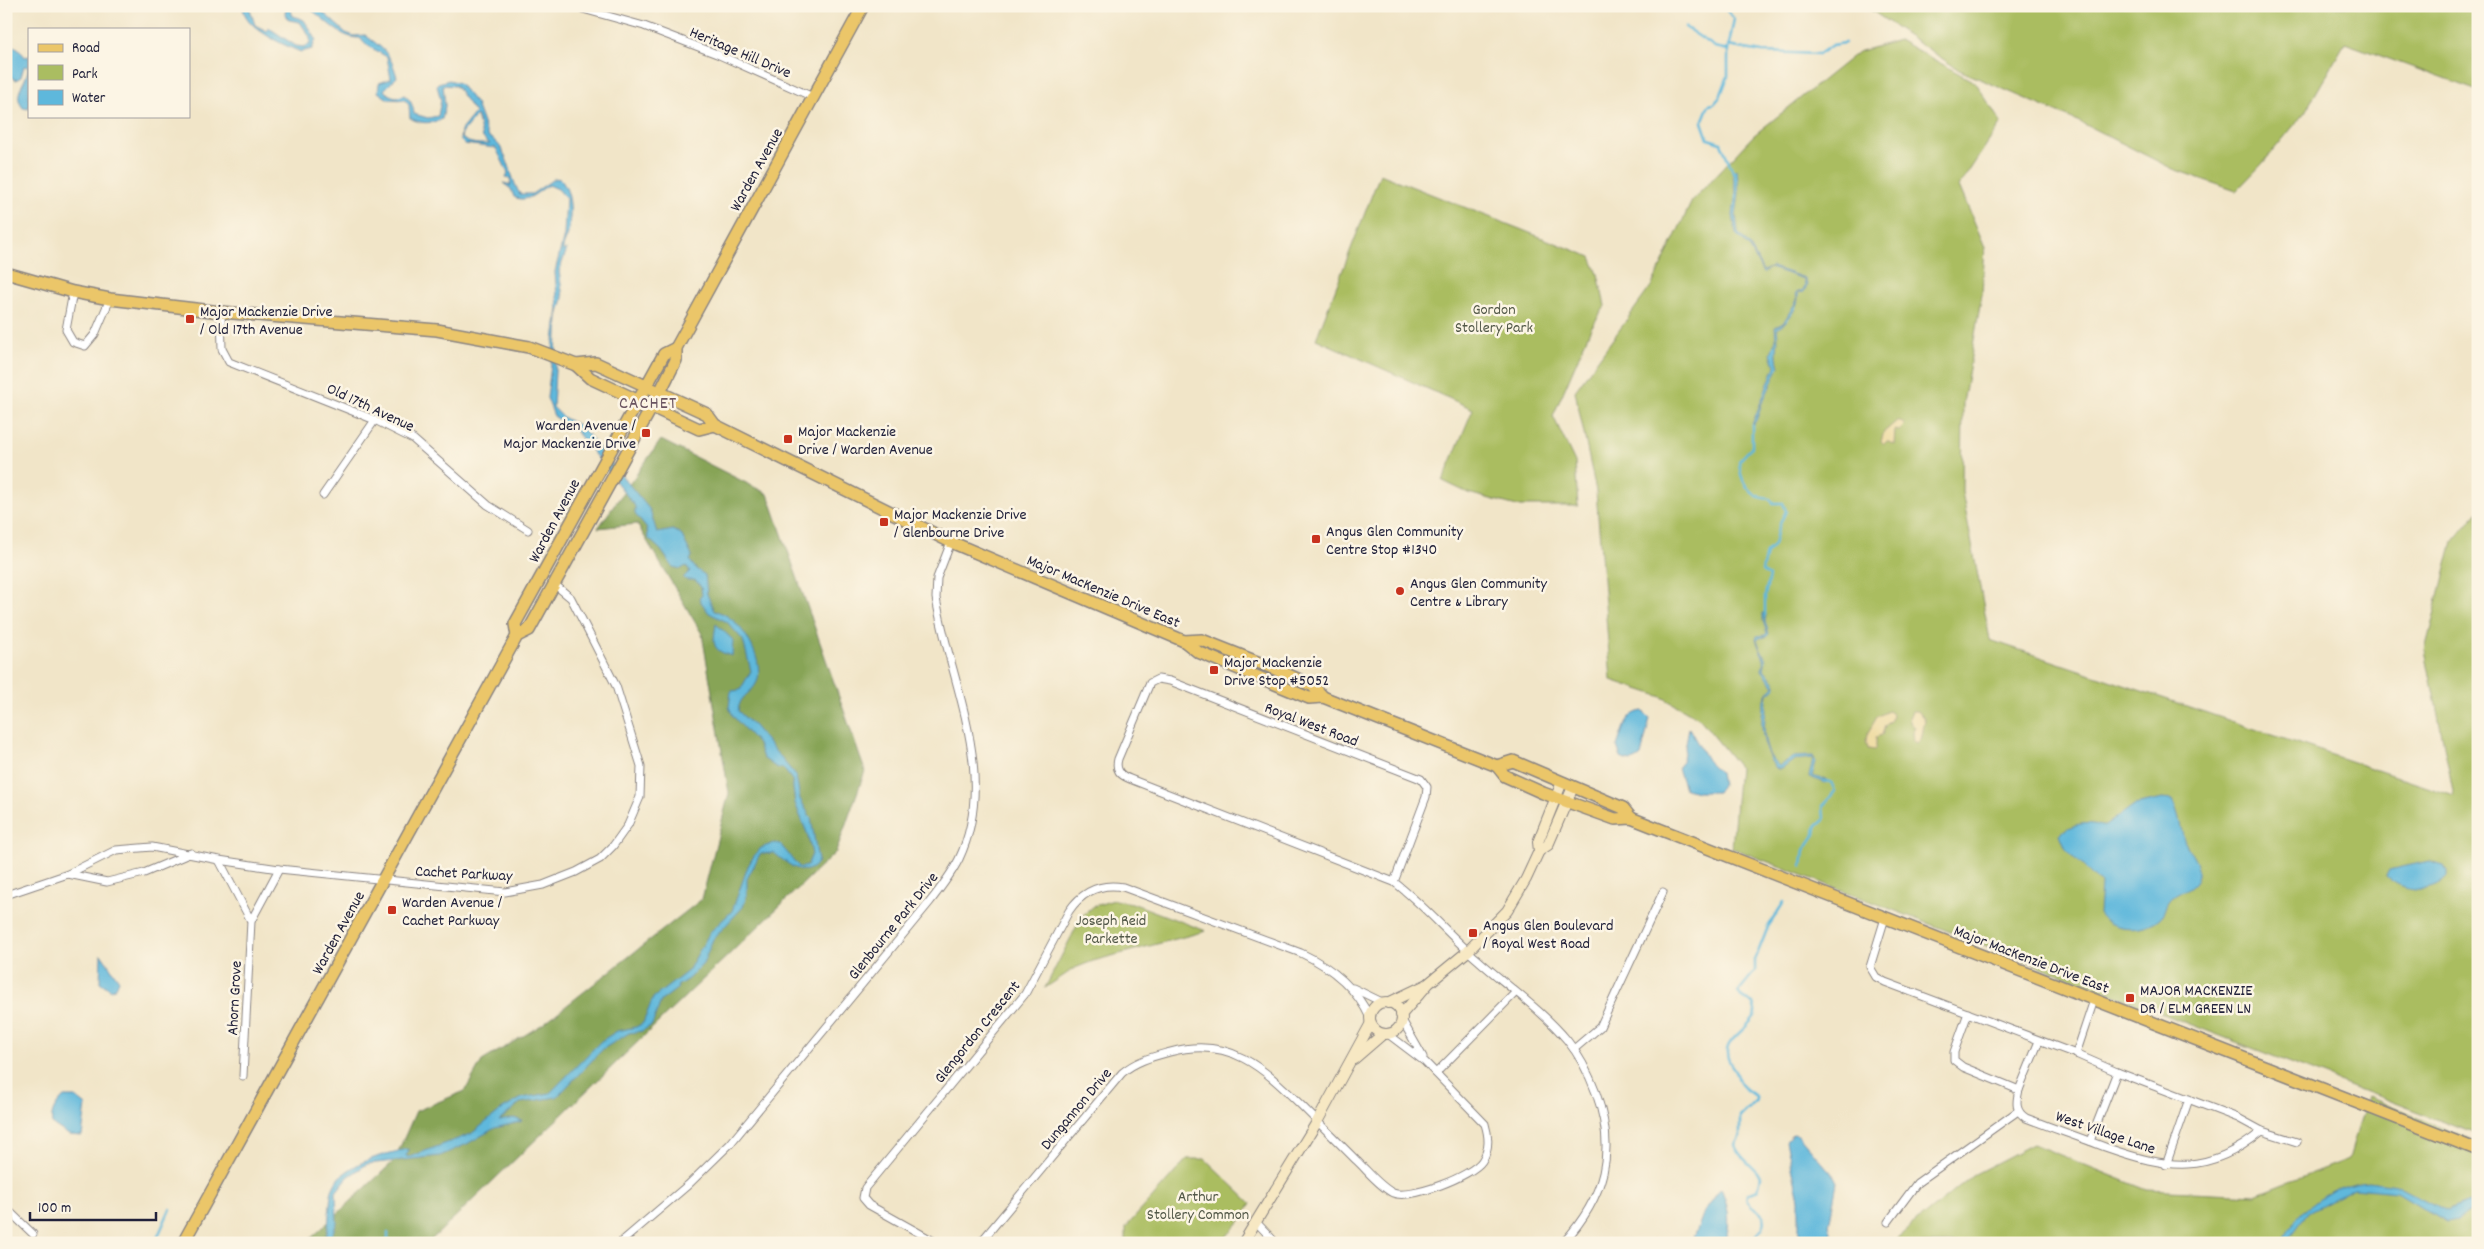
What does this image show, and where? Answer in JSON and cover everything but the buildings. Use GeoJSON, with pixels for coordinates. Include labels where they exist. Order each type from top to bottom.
{"type":"FeatureCollection","features":[{"type":"Feature","properties":{"kind":"main road","name":"Warden Avenue"},"geometry":{"type":"LineString","coordinates":[[183,1243],[517,636],[529,630],[660,392],[676,360],[676,348],[863,6]]}},
{"type":"Feature","properties":{"kind":"main road","name":"Major MacKenzie Drive East"},"geometry":{"type":"LineString","coordinates":[[6,274],[73,292],[110,298],[221,312],[437,330],[529,347],[576,365],[590,378],[699,429],[715,425]]}},
{"type":"Feature","properties":{"kind":"main road","name":"Warden Avenue"},"geometry":{"type":"LineString","coordinates":[[517,636],[515,624],[638,400],[664,354],[676,348]]}},
{"type":"Feature","properties":{"kind":"main road","name":"Major MacKenzie Drive East"},"geometry":{"type":"LineString","coordinates":[[576,365],[596,363],[660,392],[706,414],[715,425],[951,542],[1184,641],[1202,640],[1275,669],[1313,686],[1324,698],[1496,766],[1505,776],[1615,819],[1630,818],[2478,1150]]}},
{"type":"Feature","properties":{"kind":"main road","name":"Major MacKenzie Drive East"},"geometry":{"type":"LineString","coordinates":[[1496,766],[1513,762],[1623,808],[1630,818]]}},
{"type":"Feature","properties":{"kind":"street","name":"Heritage Hill Drive"},"geometry":{"type":"LineString","coordinates":[[572,6],[644,26],[717,54],[813,97]]}},
{"type":"Feature","properties":{"kind":"street"},"geometry":{"type":"LineString","coordinates":[[73,292],[66,330],[73,342],[85,346],[95,334],[110,298]]}},
{"type":"Feature","properties":{"kind":"street","name":"Old 17th Avenue"},"geometry":{"type":"LineString","coordinates":[[221,312],[219,323],[222,350],[229,362],[241,365],[375,420],[413,439],[488,505],[528,530]]}},
{"type":"Feature","properties":{"kind":"street"},"geometry":{"type":"LineString","coordinates":[[323,495],[375,420]]}},
{"type":"Feature","properties":{"kind":"street","name":"Glenbourne Park Drive"},"geometry":{"type":"LineString","coordinates":[[620,1243],[688,1185],[730,1144],[929,903],[959,858],[971,823],[974,774],[970,741],[936,598],[937,578],[951,542]]}},
{"type":"Feature","properties":{"kind":"street","name":"Cachet Parkway"},"geometry":{"type":"LineString","coordinates":[[6,895],[68,874],[116,850],[152,847],[192,853],[219,860],[278,868],[505,892],[543,885],[576,872],[600,859],[628,825],[640,797],[642,766],[616,686],[571,598],[554,584]]}},
{"type":"Feature","properties":{"kind":"street","name":"Royal West Road"},"geometry":{"type":"LineString","coordinates":[[1394,882],[1426,797],[1427,788],[1421,779],[1170,681],[1158,679],[1150,683],[1118,759],[1116,766],[1123,776],[1394,882],[1419,903],[1468,951],[1556,1028],[1574,1049],[1588,1074],[1604,1115],[1607,1153],[1603,1176],[1596,1192],[1578,1224],[1563,1243]]}},
{"type":"Feature","properties":{"kind":"street"},"geometry":{"type":"LineString","coordinates":[[1348,1065],[1386,1034],[1397,1029],[1402,1018],[1429,984],[1468,951],[1507,911],[1526,879],[1539,851],[1538,842],[1568,785]]}},
{"type":"Feature","properties":{"kind":"street"},"geometry":{"type":"LineString","coordinates":[[68,874],[107,882],[144,873],[192,853]]}},
{"type":"Feature","properties":{"kind":"street"},"geometry":{"type":"LineString","coordinates":[[219,860],[251,921]]}},
{"type":"Feature","properties":{"kind":"street","name":"Ahorn Grove"},"geometry":{"type":"LineString","coordinates":[[244,1076],[251,921],[278,868]]}},
{"type":"Feature","properties":{"kind":"street","name":"Glengordon Crescent"},"geometry":{"type":"LineString","coordinates":[[937,1243],[869,1205],[863,1198],[865,1188],[1025,994],[1069,911],[1082,896],[1106,885],[1123,886],[1301,953],[1320,962],[1352,987],[1386,1002]]}},
{"type":"Feature","properties":{"kind":"street"},"geometry":{"type":"LineString","coordinates":[[1574,1049],[1600,1025],[1663,892]]}},
{"type":"Feature","properties":{"kind":"street"},"geometry":{"type":"LineString","coordinates":[[1885,918],[1870,967],[1876,977],[2238,1118],[2262,1131],[2297,1142]]}},
{"type":"Feature","properties":{"kind":"street"},"geometry":{"type":"LineString","coordinates":[[1243,1243],[1257,1224],[1317,1122],[1371,1020],[1376,1006],[1429,984]]}},
{"type":"Feature","properties":{"kind":"street","name":"Glengordon Crescent"},"geometry":{"type":"LineString","coordinates":[[1352,987],[1371,1020]]}},
{"type":"Feature","properties":{"kind":"street"},"geometry":{"type":"LineString","coordinates":[[1436,1073],[1516,993]]}},
{"type":"Feature","properties":{"kind":"street"},"geometry":{"type":"LineString","coordinates":[[2076,1054],[2094,1000]]}},
{"type":"Feature","properties":{"kind":"street"},"geometry":{"type":"LineString","coordinates":[[1386,1002],[1397,1007],[1425,1062]]}},
{"type":"Feature","properties":{"kind":"street"},"geometry":{"type":"LineString","coordinates":[[1968,1013],[1954,1052],[1954,1060],[1963,1067],[2019,1090]]}},
{"type":"Feature","properties":{"kind":"street"},"geometry":{"type":"LineString","coordinates":[[1317,1122],[1385,1187],[1395,1194],[1413,1194],[1465,1175],[1475,1169],[1483,1159],[1488,1146],[1488,1132],[1480,1117],[1425,1062],[1386,1034],[1374,1028],[1371,1020]]}},
{"type":"Feature","properties":{"kind":"street"},"geometry":{"type":"LineString","coordinates":[[1888,1222],[1917,1183],[2018,1111],[2016,1100],[2019,1090],[2039,1041]]}},
{"type":"Feature","properties":{"kind":"street","name":"Dungannon Drive"},"geometry":{"type":"LineString","coordinates":[[980,1243],[1117,1078],[1131,1066],[1148,1058],[1189,1048],[1220,1050],[1268,1073],[1317,1122]]}},
{"type":"Feature","properties":{"kind":"street"},"geometry":{"type":"LineString","coordinates":[[2090,1141],[2117,1072]]}},
{"type":"Feature","properties":{"kind":"street"},"geometry":{"type":"LineString","coordinates":[[2166,1165],[2189,1099]]}},
{"type":"Feature","properties":{"kind":"street","name":"West Village Lane"},"geometry":{"type":"LineString","coordinates":[[2018,1111],[2026,1118],[2140,1160],[2166,1165],[2189,1165],[2223,1156],[2236,1150],[2262,1131]]}},
{"type":"Feature","properties":{"kind":"street"},"geometry":{"type":"LineString","coordinates":[[6,1208],[33,1234]]}},
{"type":"Feature","properties":{"kind":"street"},"geometry":{"type":"LineString","coordinates":[[1257,1224],[1276,1243]]}},
{"type":"Feature","properties":{"kind":"green space"},"geometry":{"type":"Polygon","coordinates":[[[1865,6],[2478,6],[2478,91],[2345,43],[2305,112],[2262,164],[2236,191],[2173,169],[2082,123],[1959,70],[1865,6]]]}},
{"type":"Feature","properties":{"kind":"green space"},"geometry":{"type":"Polygon","coordinates":[[[1899,40],[1976,83],[2001,123],[1959,186],[1985,247],[1982,294],[1963,403],[1962,492],[1990,640],[2454,796],[2425,650],[2453,541],[2478,511],[2478,1135],[1732,848],[1739,767],[1700,719],[1662,697],[1611,680],[1596,491],[1575,391],[1652,285],[1692,201],[1753,136],[1858,52],[1899,40]]]}},
{"type":"Feature","properties":{"kind":"green space","name":"Gordon Stollery Park"},"geometry":{"type":"Polygon","coordinates":[[[1380,174],[1591,257],[1598,274],[1605,306],[1591,328],[1553,416],[1575,462],[1578,506],[1517,506],[1468,493],[1443,481],[1473,409],[1316,339],[1380,174]]]}},
{"type":"Feature","properties":{"kind":"green space"},"geometry":{"type":"Polygon","coordinates":[[[661,440],[768,494],[865,771],[836,852],[428,1243],[306,1243],[394,1161],[416,1111],[465,1091],[482,1061],[543,1024],[702,899],[729,793],[702,634],[637,524],[598,528],[661,440]]]}},
{"type":"Feature","properties":{"kind":"green space","name":"Joseph Reid Parkette"},"geometry":{"type":"Polygon","coordinates":[[[1114,900],[1132,903],[1206,931],[1093,961],[1075,968],[1045,988],[1082,916],[1094,906],[1114,900]]]}},
{"type":"Feature","properties":{"kind":"green space"},"geometry":{"type":"Polygon","coordinates":[[[2367,1097],[2478,1143],[2478,1243],[1891,1243],[1973,1175],[2033,1144],[2147,1190],[2256,1195],[2349,1159],[2367,1097]]]}},
{"type":"Feature","properties":{"kind":"green space","name":"Arthur Stollery Common"},"geometry":{"type":"Polygon","coordinates":[[[1187,1159],[1205,1159],[1251,1203],[1239,1222],[1221,1243],[1126,1243],[1126,1227],[1187,1159]]]}},
{"type":"Feature","properties":{"kind":"sand"},"geometry":{"type":"Polygon","coordinates":[[[1898,420],[1904,426],[1899,431],[1895,430],[1894,445],[1887,441],[1884,444],[1881,441],[1884,432],[1898,420]]]}},
{"type":"Feature","properties":{"kind":"sand"},"geometry":{"type":"Polygon","coordinates":[[[1888,711],[1892,714],[1891,720],[1885,726],[1882,735],[1876,737],[1876,748],[1874,750],[1868,749],[1867,734],[1877,717],[1888,711]]]}},
{"type":"Feature","properties":{"kind":"sand"},"geometry":{"type":"Polygon","coordinates":[[[1912,711],[1918,711],[1925,720],[1921,740],[1917,744],[1913,741],[1912,732],[1915,727],[1911,724],[1909,718],[1912,711]]]}},
{"type":"Feature","properties":{"kind":"water"},"geometry":{"type":"Polygon","coordinates":[[[243,6],[249,6],[255,25],[267,31],[269,28],[296,46],[304,47],[310,44],[310,37],[300,22],[289,20],[285,15],[286,6],[295,6],[291,11],[293,16],[304,20],[316,39],[312,49],[301,52],[266,35],[250,21],[245,14],[243,6]]]}},
{"type":"Feature","properties":{"kind":"water"},"geometry":{"type":"Polygon","coordinates":[[[305,6],[316,6],[346,33],[354,36],[365,35],[382,49],[392,62],[397,77],[384,90],[393,96],[399,97],[404,95],[411,103],[414,114],[428,118],[438,116],[441,100],[437,86],[438,83],[449,80],[459,83],[476,104],[488,137],[500,146],[520,194],[532,194],[555,178],[560,179],[564,185],[569,197],[570,219],[563,251],[567,249],[559,271],[563,298],[558,317],[553,407],[564,418],[582,427],[650,510],[657,533],[673,530],[681,534],[692,556],[690,561],[696,569],[705,575],[707,594],[714,611],[732,620],[741,628],[748,639],[754,650],[759,672],[755,686],[743,698],[738,711],[754,726],[796,776],[800,799],[811,818],[818,861],[808,870],[802,870],[790,865],[774,853],[760,854],[747,879],[747,895],[743,907],[713,939],[703,964],[661,1001],[652,1025],[642,1031],[629,1033],[603,1049],[557,1097],[520,1103],[499,1121],[514,1118],[522,1121],[520,1122],[495,1128],[467,1144],[440,1156],[367,1164],[348,1177],[336,1192],[337,1223],[328,1243],[321,1243],[328,1229],[331,1194],[335,1184],[342,1175],[362,1162],[386,1154],[407,1149],[409,1150],[406,1156],[409,1157],[471,1134],[501,1110],[522,1098],[550,1093],[601,1041],[617,1031],[636,1027],[643,1023],[653,998],[688,971],[710,932],[732,911],[748,866],[761,848],[774,843],[780,844],[800,868],[807,866],[812,854],[807,833],[795,803],[792,780],[783,768],[777,768],[763,758],[758,744],[733,716],[729,707],[731,691],[740,690],[751,671],[743,640],[727,622],[709,613],[699,599],[702,595],[701,587],[695,580],[683,578],[690,571],[686,566],[681,569],[673,567],[661,550],[648,538],[647,529],[635,514],[635,506],[577,432],[554,416],[547,398],[558,308],[555,272],[564,235],[566,198],[558,189],[549,185],[529,198],[519,199],[514,197],[511,189],[503,183],[511,185],[510,178],[506,177],[508,173],[496,148],[464,144],[460,140],[461,130],[475,113],[456,86],[443,85],[445,106],[442,119],[426,123],[410,118],[409,105],[405,100],[388,99],[378,92],[379,83],[391,79],[387,57],[365,44],[360,38],[345,35],[338,31],[305,6]],[[477,115],[463,131],[461,137],[471,143],[490,144],[482,137],[477,115]]]}},
{"type":"Feature","properties":{"kind":"water"},"geometry":{"type":"Polygon","coordinates":[[[6,43],[18,48],[25,57],[28,56],[28,67],[24,66],[21,77],[16,80],[6,73],[6,43]]]}},
{"type":"Feature","properties":{"kind":"water"},"geometry":{"type":"Polygon","coordinates":[[[28,67],[28,109],[23,108],[19,97],[19,92],[28,67]]]}},
{"type":"Feature","properties":{"kind":"water"},"geometry":{"type":"Polygon","coordinates":[[[1737,169],[1739,194],[1736,215],[1738,233],[1750,246],[1763,271],[1768,269],[1763,273],[1749,247],[1736,234],[1733,215],[1736,191],[1732,171],[1737,169]]]}},
{"type":"Feature","properties":{"kind":"water"},"geometry":{"type":"Polygon","coordinates":[[[1772,267],[1805,278],[1807,285],[1804,292],[1798,293],[1797,303],[1792,313],[1785,322],[1777,329],[1779,367],[1762,403],[1756,421],[1751,427],[1775,366],[1771,353],[1776,339],[1775,327],[1783,323],[1797,300],[1796,293],[1803,290],[1805,285],[1804,279],[1769,268],[1772,267]]]}},
{"type":"Feature","properties":{"kind":"water"},"geometry":{"type":"Polygon","coordinates":[[[1763,613],[1766,614],[1765,621],[1769,634],[1766,637],[1759,638],[1757,641],[1766,659],[1764,669],[1776,684],[1776,687],[1768,694],[1765,733],[1768,751],[1772,759],[1779,766],[1793,757],[1813,756],[1816,762],[1812,776],[1827,780],[1826,783],[1809,777],[1813,758],[1794,760],[1782,769],[1777,769],[1771,762],[1767,752],[1762,727],[1762,714],[1764,702],[1768,693],[1774,686],[1762,670],[1764,659],[1756,640],[1757,636],[1767,633],[1763,621],[1763,613]]]}},
{"type":"Feature","properties":{"kind":"water"},"geometry":{"type":"Polygon","coordinates":[[[716,624],[733,640],[732,656],[720,651],[715,645],[716,624]]]}},
{"type":"Feature","properties":{"kind":"water"},"geometry":{"type":"Polygon","coordinates":[[[1643,711],[1650,718],[1641,756],[1629,761],[1621,758],[1617,746],[1628,719],[1637,712],[1643,711]]]}},
{"type":"Feature","properties":{"kind":"water"},"geometry":{"type":"Polygon","coordinates":[[[1689,728],[1707,760],[1720,773],[1722,785],[1717,792],[1698,792],[1685,789],[1678,768],[1682,763],[1689,728]]]}},
{"type":"Feature","properties":{"kind":"water"},"geometry":{"type":"Polygon","coordinates":[[[2162,799],[2172,800],[2174,804],[2185,841],[2197,865],[2198,875],[2194,883],[2173,897],[2164,913],[2150,924],[2131,928],[2112,925],[2099,914],[2101,884],[2066,849],[2060,834],[2080,824],[2105,826],[2134,805],[2162,799]]]}},
{"type":"Feature","properties":{"kind":"water"},"geometry":{"type":"Polygon","coordinates":[[[2429,861],[2444,865],[2447,871],[2447,877],[2434,887],[2426,889],[2409,888],[2400,885],[2386,876],[2389,870],[2429,861]]]}},
{"type":"Feature","properties":{"kind":"water"},"geometry":{"type":"Polygon","coordinates":[[[101,954],[119,980],[116,987],[111,990],[100,982],[101,954]]]}},
{"type":"Feature","properties":{"kind":"water"},"geometry":{"type":"Polygon","coordinates":[[[64,1097],[76,1097],[86,1105],[82,1136],[69,1135],[52,1124],[54,1109],[64,1097]]]}},
{"type":"Feature","properties":{"kind":"water"},"geometry":{"type":"Polygon","coordinates":[[[1793,1134],[1798,1135],[1834,1176],[1837,1182],[1829,1225],[1834,1243],[1799,1243],[1799,1199],[1786,1141],[1793,1134]]]}},
{"type":"Feature","properties":{"kind":"water"},"geometry":{"type":"Polygon","coordinates":[[[2369,1181],[2396,1185],[2446,1211],[2478,1199],[2478,1207],[2456,1220],[2446,1222],[2397,1192],[2354,1188],[2308,1213],[2286,1243],[2281,1243],[2296,1219],[2317,1200],[2341,1187],[2369,1181]]]}},
{"type":"Feature","properties":{"kind":"water"},"geometry":{"type":"Polygon","coordinates":[[[1721,1188],[1726,1202],[1729,1222],[1723,1243],[1692,1243],[1704,1212],[1721,1188]]]}},
{"type":"Feature","properties":{"kind":"waterway"},"geometry":{"type":"LineString","coordinates":[[1723,6],[1734,19],[1728,50],[1728,76],[1720,97],[1714,104],[1709,105],[1702,122],[1708,139],[1721,143],[1734,174]]}},
{"type":"Feature","properties":{"kind":"waterway"},"geometry":{"type":"LineString","coordinates":[[1685,27],[1715,47],[1728,50]]}},
{"type":"Feature","properties":{"kind":"waterway"},"geometry":{"type":"LineString","coordinates":[[1728,46],[1762,52],[1819,54],[1832,45],[1845,43]]}},
{"type":"Feature","properties":{"kind":"waterway"},"geometry":{"type":"LineString","coordinates":[[1752,425],[1752,447],[1739,461],[1743,481],[1751,492],[1756,495],[1770,499],[1773,503],[1783,503],[1786,511],[1778,528],[1774,545],[1766,553],[1762,571],[1769,576],[1765,596],[1765,615]]}},
{"type":"Feature","properties":{"kind":"waterway"},"geometry":{"type":"LineString","coordinates":[[1802,866],[1804,850],[1815,834],[1816,827],[1824,820],[1823,806],[1835,791],[1831,782],[1824,781]]}},
{"type":"Feature","properties":{"kind":"waterway"},"geometry":{"type":"LineString","coordinates":[[1750,1243],[1762,1229],[1765,1222],[1762,1215],[1746,1198],[1748,1194],[1758,1190],[1761,1177],[1740,1154],[1735,1145],[1740,1136],[1740,1116],[1756,1100],[1756,1096],[1746,1090],[1740,1083],[1727,1053],[1728,1046],[1732,1040],[1751,1022],[1756,1014],[1753,1003],[1742,998],[1738,992],[1755,971],[1755,960],[1768,927],[1784,902]]}},
{"type":"Feature","properties":{"kind":"waterway"},"geometry":{"type":"LineString","coordinates":[[155,1243],[170,1209]]}},
{"type":"Feature","properties":{"kind":"waterway"},"geometry":{"type":"LineString","coordinates":[[384,1243],[388,1239],[388,1233]]}},
{"type":"Feature","properties":{"kind":"place","name":"Major Mackenzie Drive / Old 17th Avenue"},"geometry":{"type":"Point","coordinates":[190,319]}},
{"type":"Feature","properties":{"kind":"place","name":"Warden Avenue / Major Mackenzie Drive"},"geometry":{"type":"Point","coordinates":[646,433]}},
{"type":"Feature","properties":{"kind":"place","name":"Major Mackenzie Drive / Warden Avenue"},"geometry":{"type":"Point","coordinates":[788,439]}},
{"type":"Feature","properties":{"kind":"place","name":"Major Mackenzie Drive / Glenbourne Drive"},"geometry":{"type":"Point","coordinates":[884,522]}},
{"type":"Feature","properties":{"kind":"place","name":"Angus Glen Community Centre Stop #1340"},"geometry":{"type":"Point","coordinates":[1316,539]}},
{"type":"Feature","properties":{"kind":"place","name":"Angus Glen Community Centre & Library"},"geometry":{"type":"Point","coordinates":[1400,591]}},
{"type":"Feature","properties":{"kind":"place","name":"Major Mackenzie Drive Stop #5052"},"geometry":{"type":"Point","coordinates":[1214,670]}},
{"type":"Feature","properties":{"kind":"place","name":"Warden Avenue / Cachet Parkway"},"geometry":{"type":"Point","coordinates":[392,910]}},
{"type":"Feature","properties":{"kind":"place","name":"Angus Glen Boulevard / Royal West Road"},"geometry":{"type":"Point","coordinates":[1473,933]}},
{"type":"Feature","properties":{"kind":"place","name":"MAJOR MACKENZIE DR / ELM GREEN LN"},"geometry":{"type":"Point","coordinates":[2130,998]}},
{"type":"Feature","properties":{"kind":"district","name":"CACHET"},"geometry":{"type":"Point","coordinates":[648,402]}}]}
